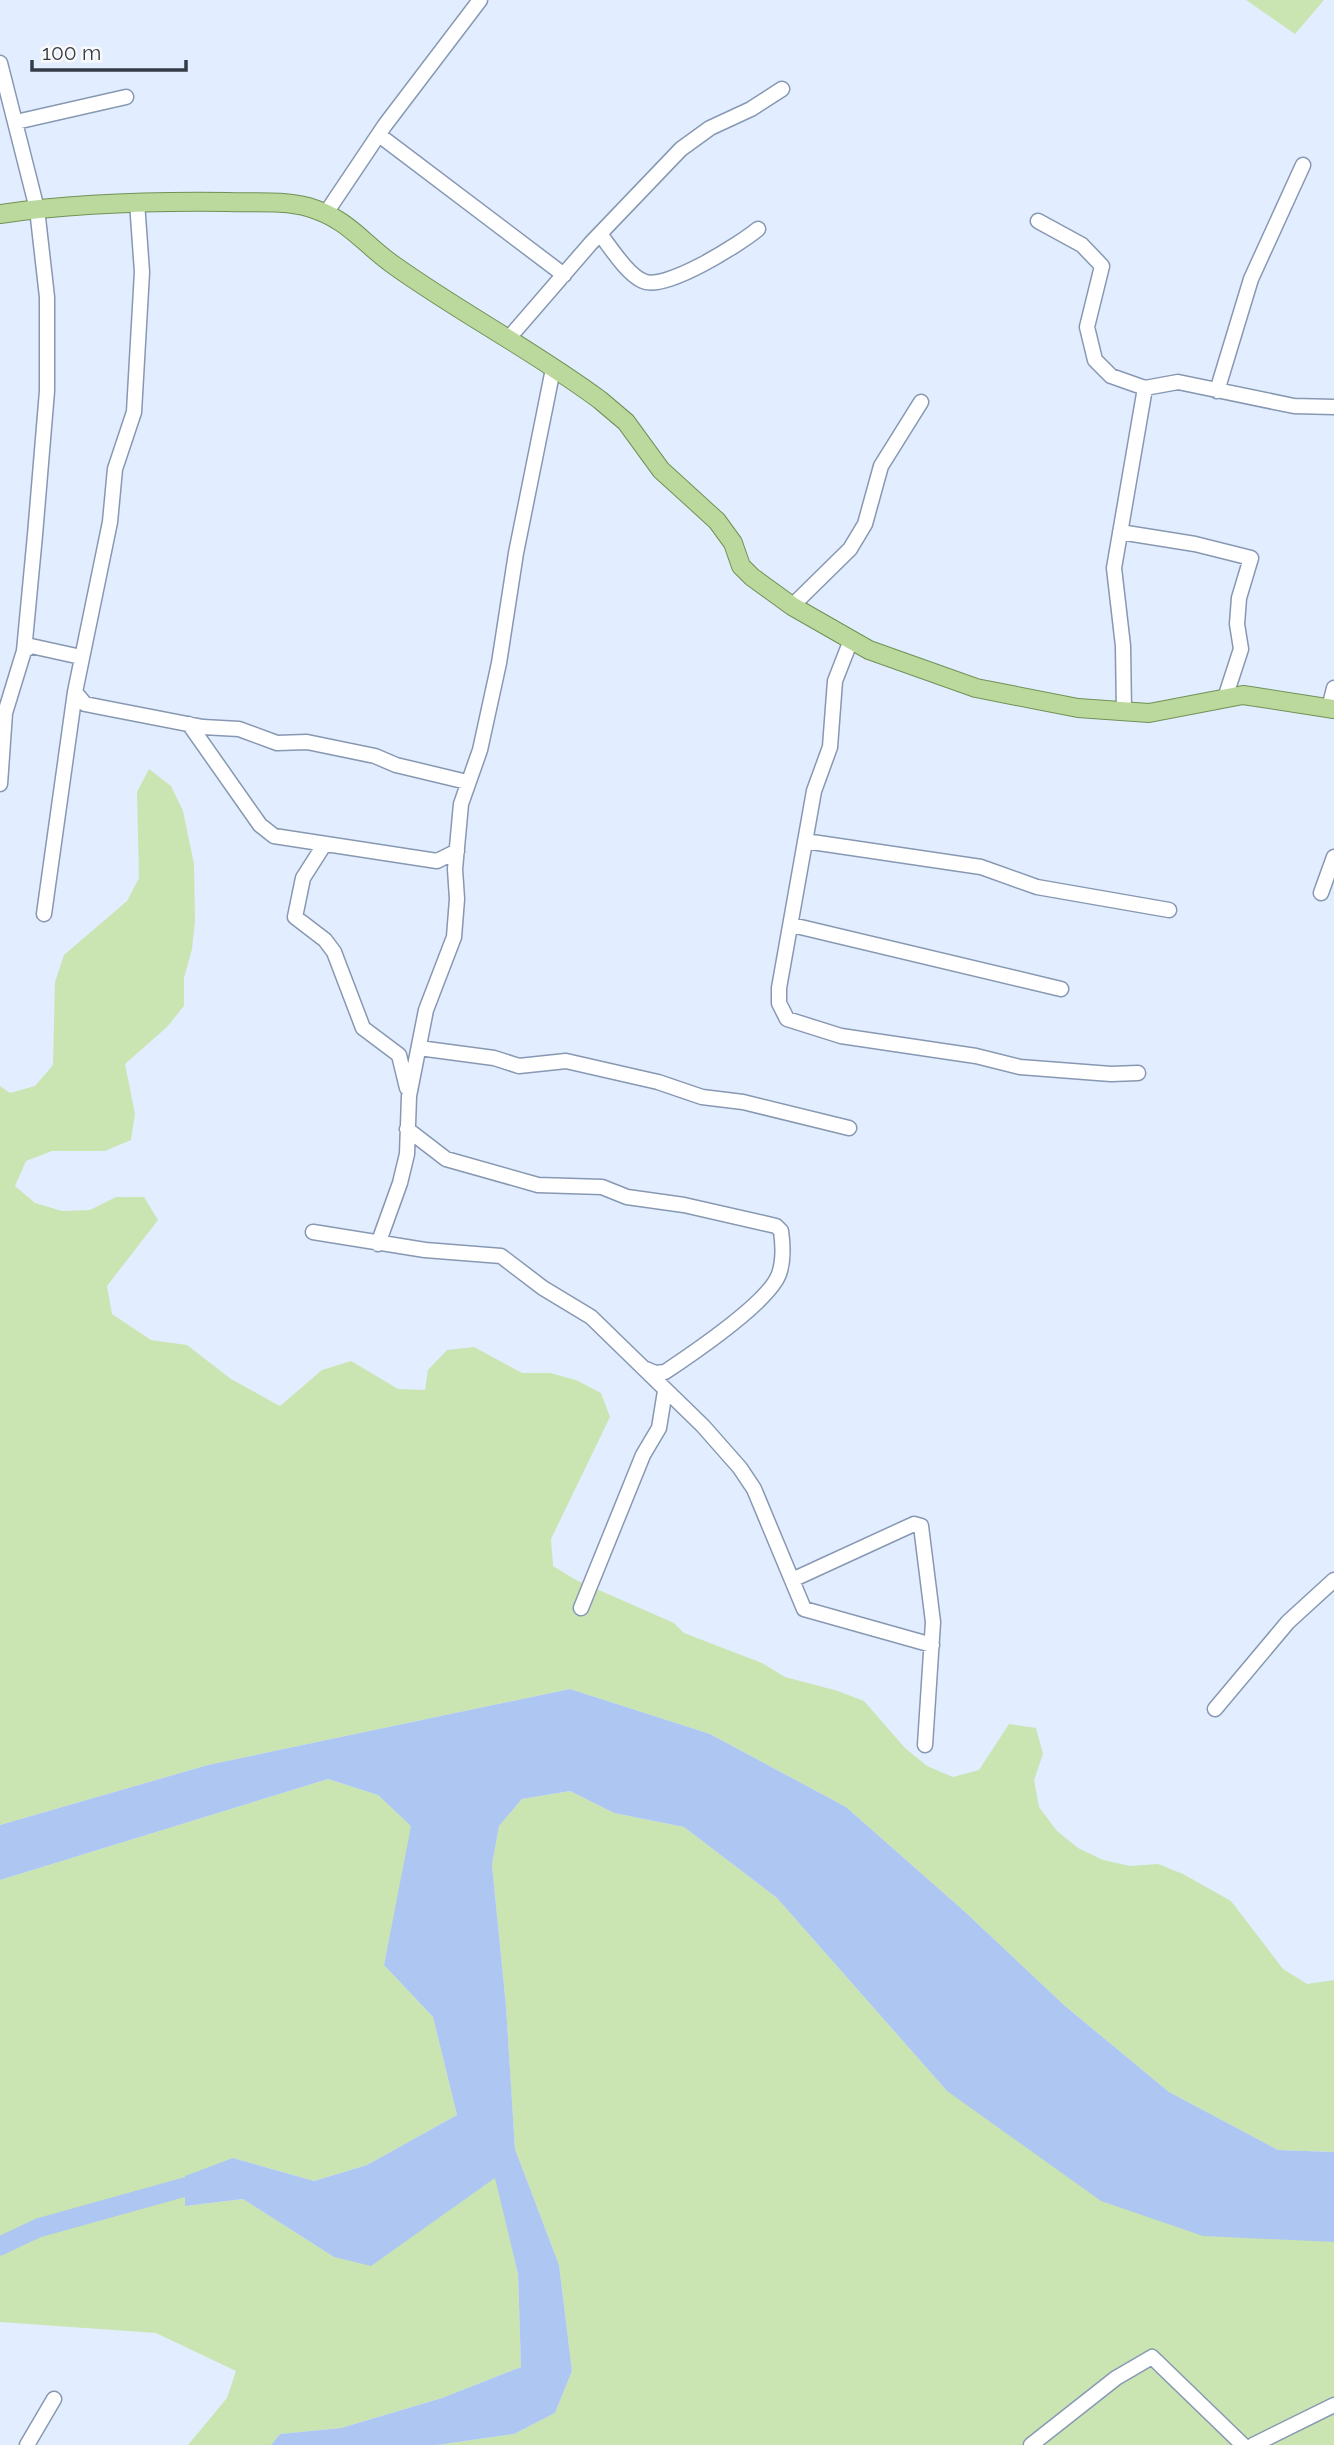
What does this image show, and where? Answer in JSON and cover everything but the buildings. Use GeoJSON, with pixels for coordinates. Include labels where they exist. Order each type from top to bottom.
{"type":"FeatureCollection","features":[{"type":"Feature","properties":{"kind":"main road"},"geometry":{"type":"LineString","coordinates":[[0,214],[137,202],[279,203],[306,206],[326,213],[353,228],[392,264],[553,369],[626,422],[662,470],[729,536],[741,565],[792,606],[869,650],[976,688],[1078,708],[1149,713],[1177,710],[1243,695],[1332,708]]}},
{"type":"Feature","properties":{"kind":"street"},"geometry":{"type":"LineString","coordinates":[[326,213],[379,135],[480,0]]}},
{"type":"Feature","properties":{"kind":"street"},"geometry":{"type":"LineString","coordinates":[[0,63],[37,209],[47,296],[47,391],[24,651],[3,713],[0,784]]}},
{"type":"Feature","properties":{"kind":"street"},"geometry":{"type":"LineString","coordinates":[[508,339],[600,234],[695,137],[782,89]]}},
{"type":"Feature","properties":{"kind":"street"},"geometry":{"type":"LineString","coordinates":[[16,122],[126,97]]}},
{"type":"Feature","properties":{"kind":"street"},"geometry":{"type":"LineString","coordinates":[[379,135],[564,275]]}},
{"type":"Feature","properties":{"kind":"street"},"geometry":{"type":"LineString","coordinates":[[1217,390],[1251,279],[1303,165]]}},
{"type":"Feature","properties":{"kind":"street"},"geometry":{"type":"LineString","coordinates":[[44,914],[81,657],[110,522],[115,469],[134,412],[142,272],[137,202]]}},
{"type":"Feature","properties":{"kind":"street"},"geometry":{"type":"LineString","coordinates":[[1038,221],[1082,245],[1098,260],[1102,272],[1087,327],[1095,360],[1111,376],[1145,388],[1178,382],[1294,406],[1334,407]]}},
{"type":"Feature","properties":{"kind":"street"},"geometry":{"type":"LineString","coordinates":[[600,234],[640,280],[657,284],[729,251],[758,229]]}},
{"type":"Feature","properties":{"kind":"street"},"geometry":{"type":"LineString","coordinates":[[378,1244],[400,1183],[407,1154],[409,1096],[426,1010],[454,936],[461,804],[480,750],[499,663],[516,553],[553,369]]}},
{"type":"Feature","properties":{"kind":"street"},"geometry":{"type":"LineString","coordinates":[[1124,712],[1123,646],[1114,582],[1119,532],[1145,388]]}},
{"type":"Feature","properties":{"kind":"street"},"geometry":{"type":"LineString","coordinates":[[792,606],[850,549],[865,524],[881,466],[921,402]]}},
{"type":"Feature","properties":{"kind":"street"},"geometry":{"type":"LineString","coordinates":[[1119,532],[1195,544],[1251,558],[1239,598],[1237,624],[1241,649],[1224,698]]}},
{"type":"Feature","properties":{"kind":"street"},"geometry":{"type":"LineString","coordinates":[[851,640],[835,681],[830,747],[814,791],[779,988],[782,1012],[792,1023],[841,1036],[976,1056],[1020,1066],[1111,1074],[1138,1073]]}},
{"type":"Feature","properties":{"kind":"street"},"geometry":{"type":"LineString","coordinates":[[24,651],[31,646],[81,657]]}},
{"type":"Feature","properties":{"kind":"street"},"geometry":{"type":"LineString","coordinates":[[1332,708],[1334,688]]}},
{"type":"Feature","properties":{"kind":"street"},"geometry":{"type":"LineString","coordinates":[[75,692],[85,704],[189,724],[239,729],[277,743],[298,741],[348,751],[467,782]]}},
{"type":"Feature","properties":{"kind":"street"},"geometry":{"type":"LineString","coordinates":[[189,724],[268,832],[324,845],[437,860],[457,851]]}},
{"type":"Feature","properties":{"kind":"street"},"geometry":{"type":"LineString","coordinates":[[805,841],[981,867],[1037,887],[1169,910]]}},
{"type":"Feature","properties":{"kind":"street"},"geometry":{"type":"LineString","coordinates":[[324,845],[303,878],[295,917],[325,940],[334,953],[363,1027],[399,1055],[409,1096]]}},
{"type":"Feature","properties":{"kind":"street"},"geometry":{"type":"LineString","coordinates":[[1321,893],[1334,858]]}},
{"type":"Feature","properties":{"kind":"street"},"geometry":{"type":"LineString","coordinates":[[792,925],[1061,989]]}},
{"type":"Feature","properties":{"kind":"street"},"geometry":{"type":"LineString","coordinates":[[419,1048],[494,1058],[519,1066],[566,1061],[658,1082],[702,1097],[743,1102],[849,1128]]}},
{"type":"Feature","properties":{"kind":"street"},"geometry":{"type":"LineString","coordinates":[[407,1129],[446,1159],[538,1185],[603,1187],[627,1197],[684,1205],[776,1226],[782,1238],[782,1264],[772,1286],[739,1317],[665,1372],[654,1373],[645,1369]]}},
{"type":"Feature","properties":{"kind":"street"},"geometry":{"type":"LineString","coordinates":[[313,1232],[378,1244],[506,1258],[543,1288],[591,1317],[703,1426],[740,1468],[754,1489],[804,1609],[932,1645]]}},
{"type":"Feature","properties":{"kind":"street"},"geometry":{"type":"LineString","coordinates":[[581,1608],[643,1455],[659,1428],[665,1391]]}},
{"type":"Feature","properties":{"kind":"street"},"geometry":{"type":"LineString","coordinates":[[792,1580],[918,1524],[923,1530],[933,1622],[925,1745]]}},
{"type":"Feature","properties":{"kind":"street"},"geometry":{"type":"LineString","coordinates":[[1215,1709],[1288,1622],[1334,1580]]}},
{"type":"Feature","properties":{"kind":"street"},"geometry":{"type":"LineString","coordinates":[[1031,2445],[1116,2378],[1152,2357],[1243,2445]]}},
{"type":"Feature","properties":{"kind":"street"},"geometry":{"type":"LineString","coordinates":[[27,2445],[54,2399]]}},
{"type":"Feature","properties":{"kind":"street"},"geometry":{"type":"LineString","coordinates":[[1253,2445],[1334,2404]]}},
{"type":"Feature","properties":{"kind":"green space"},"geometry":{"type":"Polygon","coordinates":[[[1246,0],[1324,0],[1295,34],[1246,0]]]}},
{"type":"Feature","properties":{"kind":"green space"},"geometry":{"type":"Polygon","coordinates":[[[149,769],[171,786],[183,811],[194,864],[195,920],[192,949],[184,978],[184,1006],[167,1027],[125,1064],[135,1114],[131,1140],[105,1151],[52,1151],[26,1161],[15,1186],[35,1203],[62,1211],[90,1210],[116,1197],[144,1197],[158,1220],[107,1286],[112,1314],[151,1340],[187,1345],[231,1379],[280,1406],[322,1370],[351,1361],[398,1389],[425,1390],[428,1370],[447,1350],[474,1347],[522,1373],[550,1373],[576,1380],[601,1393],[610,1417],[551,1539],[553,1566],[576,1580],[674,1623],[684,1633],[762,1663],[785,1677],[864,1701],[905,1748],[927,1766],[953,1777],[979,1770],[1009,1724],[1036,1728],[1043,1754],[1034,1780],[1039,1807],[1057,1831],[1078,1848],[1103,1860],[1130,1866],[1158,1864],[1183,1874],[1231,1901],[1283,1969],[1307,1984],[1334,1980],[1334,2152],[1278,2150],[1169,2092],[1065,2006],[964,1911],[846,1807],[710,1734],[570,1689],[208,1765],[0,1825],[0,1086],[10,1093],[35,1086],[53,1065],[55,982],[64,955],[127,901],[139,878],[137,792],[149,769]]]}},
{"type":"Feature","properties":{"kind":"green space"},"geometry":{"type":"Polygon","coordinates":[[[328,1779],[378,1795],[412,1826],[384,1965],[433,2017],[457,2115],[367,2165],[314,2181],[233,2158],[185,2206],[243,2199],[334,2257],[371,2265],[496,2177],[518,2274],[521,2367],[442,2398],[341,2428],[280,2434],[271,2445],[188,2445],[227,2398],[236,2371],[156,2333],[0,2322],[0,1880],[328,1779]]]}},
{"type":"Feature","properties":{"kind":"green space"},"geometry":{"type":"Polygon","coordinates":[[[570,1791],[614,1813],[684,1827],[777,1898],[947,2091],[1301,2238],[1334,2242],[1334,2445],[437,2445],[514,2434],[555,2413],[572,2371],[559,2265],[515,2149],[506,2006],[492,1865],[499,1826],[522,1799],[570,1791]]]}},
{"type":"Feature","properties":{"kind":"water"},"geometry":{"type":"Polygon","coordinates":[[[570,1689],[710,1734],[846,1807],[964,1911],[1065,2006],[1169,2092],[1278,2150],[1334,2152],[1334,2242],[1203,2236],[1101,2201],[947,2091],[777,1898],[684,1827],[614,1813],[570,1791],[522,1799],[499,1826],[492,1865],[506,2006],[515,2149],[559,2265],[572,2371],[555,2413],[514,2434],[437,2445],[271,2445],[280,2434],[341,2428],[442,2398],[521,2367],[518,2274],[495,2178],[371,2266],[334,2257],[243,2199],[185,2206],[185,2176],[233,2158],[314,2181],[367,2165],[457,2115],[433,2017],[384,1965],[411,1826],[378,1795],[328,1779],[0,1880],[0,1825],[208,1765],[570,1689]]]}},
{"type":"Feature","properties":{"kind":"waterway"},"geometry":{"type":"LineString","coordinates":[[0,2246],[38,2228],[185,2187]]}}]}
